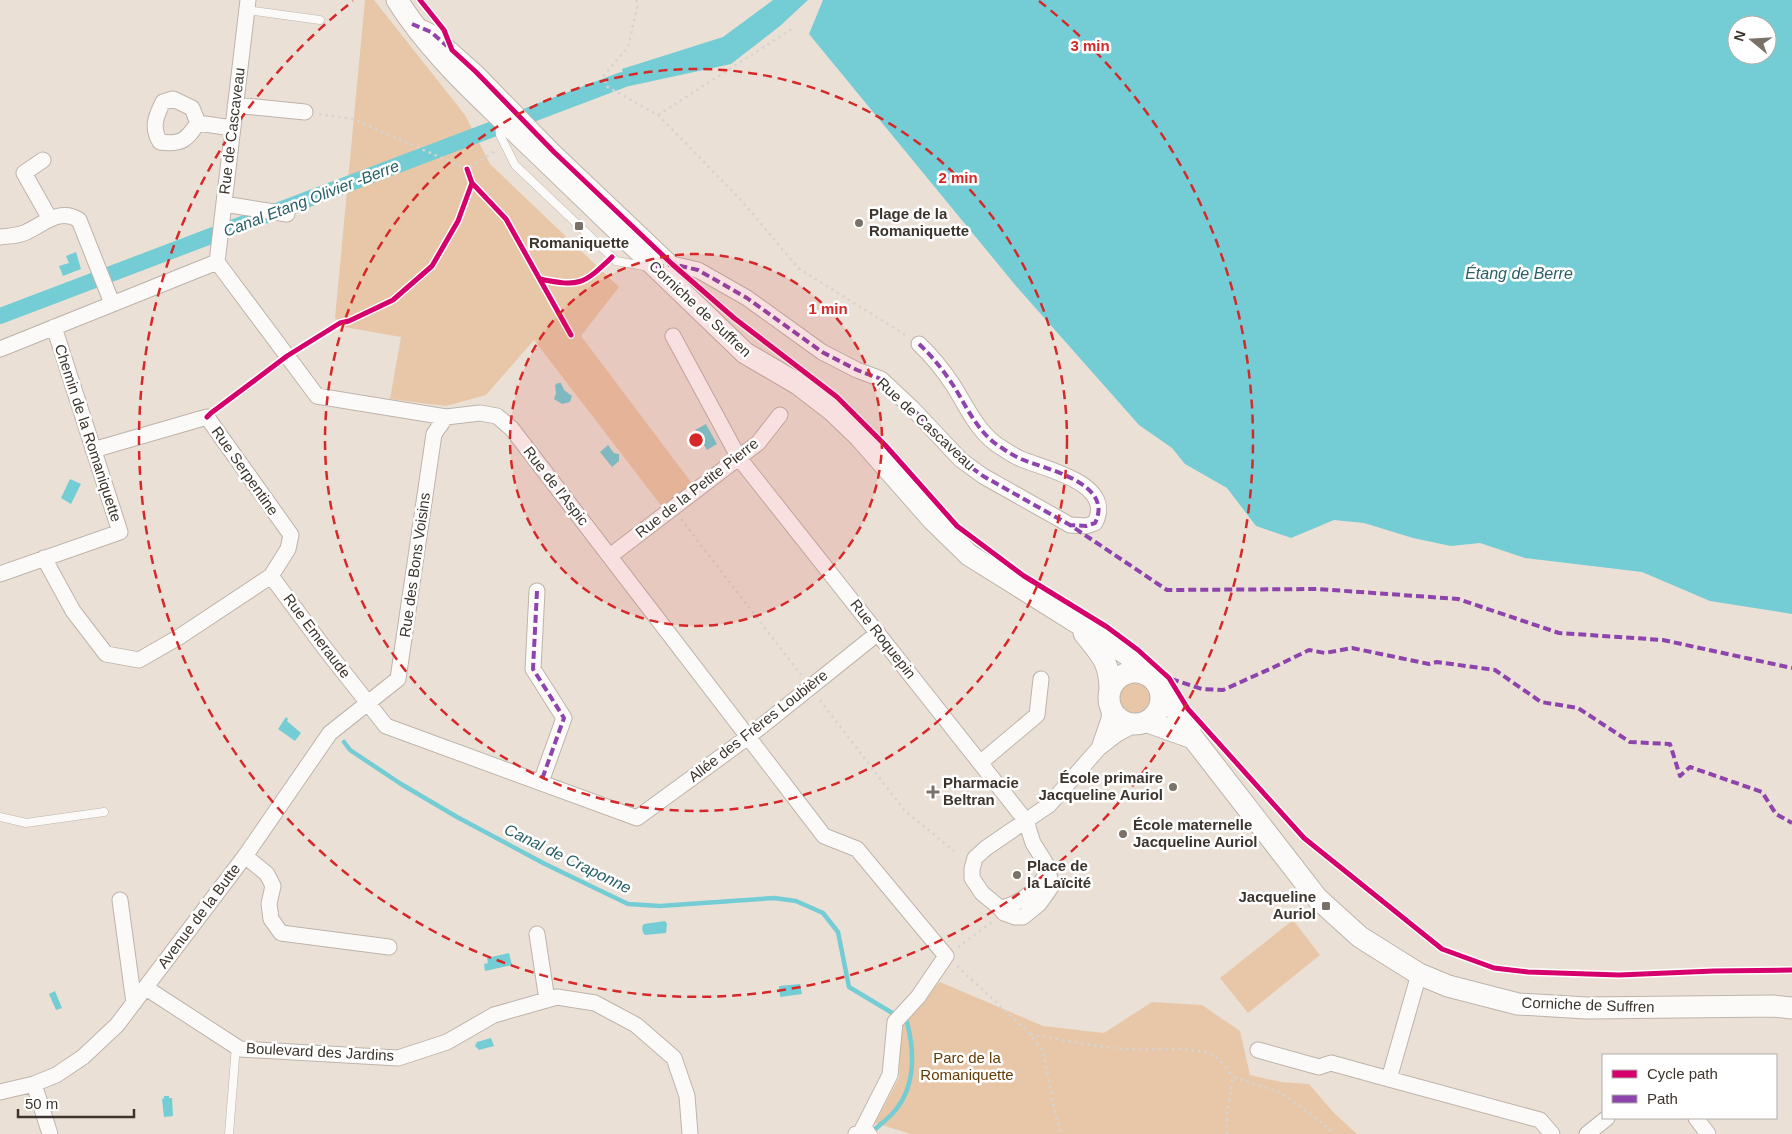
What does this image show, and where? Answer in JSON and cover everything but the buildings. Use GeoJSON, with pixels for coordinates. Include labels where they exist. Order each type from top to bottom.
{"type":"FeatureCollection","features":[{"type":"Feature","properties":{"kind":"main road","name":"Corniche de Suffren"},"geometry":{"type":"LineString","coordinates":[[397,0],[412,24],[468,86],[664,266],[745,353],[798,384],[833,411],[860,437],[933,520],[969,556],[1132,658],[1156,683],[1185,722],[1193,738],[1317,898],[1360,937],[1419,974],[1448,986],[1518,1004],[1587,1008],[1773,1006],[1792,1008]]}},
{"type":"Feature","properties":{"kind":"main road","name":"Corniche de Suffren"},"geometry":{"type":"LineString","coordinates":[[1077,623],[1099,650],[1106,665],[1110,676],[1110,698]]}},
{"type":"Feature","properties":{"kind":"main road"},"geometry":{"type":"LineString","coordinates":[[1141,723],[1158,711],[1161,704],[1156,683],[1143,672],[1135,671],[1119,677],[1110,698],[1113,713],[1119,719],[1141,723],[1193,738]]}},
{"type":"Feature","properties":{"kind":"street","name":"Rue de Cascaveau"},"geometry":{"type":"LineString","coordinates":[[217,262],[247,5]]}},
{"type":"Feature","properties":{"kind":"street"},"geometry":{"type":"LineString","coordinates":[[412,24],[431,32],[470,67],[664,266]]}},
{"type":"Feature","properties":{"kind":"street"},"geometry":{"type":"LineString","coordinates":[[235,105],[305,112]]}},
{"type":"Feature","properties":{"kind":"street"},"geometry":{"type":"LineString","coordinates":[[198,123],[232,128]]}},
{"type":"Feature","properties":{"kind":"street"},"geometry":{"type":"LineString","coordinates":[[43,160],[24,173],[50,219]]}},
{"type":"Feature","properties":{"kind":"street"},"geometry":{"type":"LineString","coordinates":[[224,204],[287,214]]}},
{"type":"Feature","properties":{"kind":"street"},"geometry":{"type":"LineString","coordinates":[[0,237],[23,234],[50,219],[61,215],[71,215],[79,220],[112,303]]}},
{"type":"Feature","properties":{"kind":"street"},"geometry":{"type":"LineString","coordinates":[[0,349],[217,262]]}},
{"type":"Feature","properties":{"kind":"street","name":"Rue de l'Aspic"},"geometry":{"type":"LineString","coordinates":[[217,262],[317,396],[446,417],[480,413],[497,416],[512,429],[824,836],[857,849],[946,956]]}},
{"type":"Feature","properties":{"kind":"street","name":"Rue de Cascaveau"},"geometry":{"type":"LineString","coordinates":[[664,266],[698,270],[747,298],[822,352],[857,370],[881,379],[912,408],[961,460],[983,476],[1070,525],[1086,526],[1094,523],[1098,509],[1096,501],[1086,487],[1070,476],[1020,459],[998,446],[982,432],[934,359],[919,344]]}},
{"type":"Feature","properties":{"kind":"street","name":"Chemin de la Romaniquette"},"geometry":{"type":"LineString","coordinates":[[0,574],[120,532],[54,327]]}},
{"type":"Feature","properties":{"kind":"street","name":"Rue Roquepin"},"geometry":{"type":"LineString","coordinates":[[673,336],[740,458],[1026,821],[1033,843],[1048,866],[1042,881],[1002,910]]}},
{"type":"Feature","properties":{"kind":"street","name":"Rue de la Petite Pierre"},"geometry":{"type":"LineString","coordinates":[[610,556],[740,458],[758,443],[780,415]]}},
{"type":"Feature","properties":{"kind":"street","name":"Rue Serpentine"},"geometry":{"type":"LineString","coordinates":[[93,450],[207,417],[291,535],[288,549],[271,576]]}},
{"type":"Feature","properties":{"kind":"street","name":"Rue des Bons Voisins"},"geometry":{"type":"LineString","coordinates":[[368,702],[398,679],[434,434],[446,417]]}},
{"type":"Feature","properties":{"kind":"street"},"geometry":{"type":"LineString","coordinates":[[44,558],[73,611],[106,654],[140,660],[179,637],[271,576]]}},
{"type":"Feature","properties":{"kind":"street","name":"Rue Emeraude"},"geometry":{"type":"LineString","coordinates":[[271,576],[386,726],[637,818]]}},
{"type":"Feature","properties":{"kind":"street"},"geometry":{"type":"LineString","coordinates":[[537,591],[533,669],[564,718],[541,782]]}},
{"type":"Feature","properties":{"kind":"street","name":"Allée des Frères Loubière"},"geometry":{"type":"LineString","coordinates":[[637,818],[748,737],[878,633]]}},
{"type":"Feature","properties":{"kind":"street"},"geometry":{"type":"LineString","coordinates":[[980,763],[1037,715],[1041,679]]}},
{"type":"Feature","properties":{"kind":"street"},"geometry":{"type":"LineString","coordinates":[[1099,748],[1110,719],[1110,698]]}},
{"type":"Feature","properties":{"kind":"street","name":"Avenue de la Butte"},"geometry":{"type":"LineString","coordinates":[[0,1092],[34,1084],[56,1075],[83,1057],[117,1026],[245,856],[330,733],[368,702]]}},
{"type":"Feature","properties":{"kind":"street"},"geometry":{"type":"LineString","coordinates":[[1002,910],[982,893],[972,878],[975,858],[1049,805],[1099,748],[1117,734],[1141,723]]}},
{"type":"Feature","properties":{"kind":"street"},"geometry":{"type":"LineString","coordinates":[[245,856],[267,874],[274,886],[269,904],[270,919],[281,933],[389,947]]}},
{"type":"Feature","properties":{"kind":"street"},"geometry":{"type":"LineString","coordinates":[[120,900],[134,1003]]}},
{"type":"Feature","properties":{"kind":"street"},"geometry":{"type":"LineString","coordinates":[[537,934],[547,1000]]}},
{"type":"Feature","properties":{"kind":"street"},"geometry":{"type":"LineString","coordinates":[[865,1130],[890,1075],[895,1022],[918,997],[946,956]]}},
{"type":"Feature","properties":{"kind":"street"},"geometry":{"type":"LineString","coordinates":[[1390,1079],[1419,974]]}},
{"type":"Feature","properties":{"kind":"street","name":"Boulevard des Jardins"},"geometry":{"type":"LineString","coordinates":[[146,988],[240,1049],[398,1058],[447,1042],[494,1015],[557,997],[595,1003],[636,1025],[674,1058],[687,1096],[690,1134]]}},
{"type":"Feature","properties":{"kind":"street"},"geometry":{"type":"LineString","coordinates":[[1258,1050],[1319,1066],[1331,1063],[1540,1120],[1552,1134]]}},
{"type":"Feature","properties":{"kind":"street"},"geometry":{"type":"LineString","coordinates":[[34,1084],[50,1134]]}},
{"type":"Feature","properties":{"kind":"street"},"geometry":{"type":"LineString","coordinates":[[1587,1134],[1606,1119]]}},
{"type":"Feature","properties":{"kind":"street"},"geometry":{"type":"LineString","coordinates":[[1697,1119],[1708,1134]]}},
{"type":"Feature","properties":{"kind":"lane"},"geometry":{"type":"LineString","coordinates":[[247,5],[320,20]]}},
{"type":"Feature","properties":{"kind":"lane"},"geometry":{"type":"LineString","coordinates":[[498,115],[500,135],[515,165],[616,261],[664,266]]}},
{"type":"Feature","properties":{"kind":"lane"},"geometry":{"type":"LineString","coordinates":[[0,817],[26,823],[104,812]]}},
{"type":"Feature","properties":{"kind":"lane"},"geometry":{"type":"LineString","coordinates":[[229,1134],[236,1046]]}},
{"type":"Feature","properties":{"kind":"path"},"geometry":{"type":"LineString","coordinates":[[636,0],[638,4],[628,47],[604,76],[606,86],[658,115],[741,200],[798,268],[919,344]]}},
{"type":"Feature","properties":{"kind":"path"},"geometry":{"type":"LineString","coordinates":[[658,115],[795,27]]}},
{"type":"Feature","properties":{"kind":"path"},"geometry":{"type":"LineString","coordinates":[[305,112],[353,119],[467,169],[505,145]]}},
{"type":"Feature","properties":{"kind":"path"},"geometry":{"type":"LineString","coordinates":[[1002,910],[946,956],[1029,1033],[1043,1051],[1056,1117],[1062,1134]]}},
{"type":"Feature","properties":{"kind":"path"},"geometry":{"type":"LineString","coordinates":[[1029,1033],[1076,1043],[1124,1049],[1184,1049],[1214,1055],[1233,1077],[1280,1092],[1324,1124],[1333,1134]]}},
{"type":"Feature","properties":{"kind":"path"},"geometry":{"type":"LineString","coordinates":[[1227,1134],[1227,1115],[1233,1077]]}},
{"type":"Feature","properties":{"kind":"green space"},"geometry":{"type":"Polygon","coordinates":[[[365,0],[374,0],[465,115],[490,164],[619,287],[581,336],[694,486],[663,508],[534,340],[486,395],[446,406],[390,399],[401,337],[344,327],[335,318],[365,0]]]}},
{"type":"Feature","properties":{"kind":"green space"},"geometry":{"type":"Polygon","coordinates":[[[1137,680],[1144,681],[1150,685],[1154,691],[1154,705],[1150,711],[1144,715],[1137,716],[1130,715],[1124,711],[1120,705],[1119,698],[1120,691],[1124,685],[1130,681],[1137,680]]]}},
{"type":"Feature","properties":{"kind":"green space"},"geometry":{"type":"Polygon","coordinates":[[[1293,920],[1320,955],[1248,1013],[1220,978],[1293,920]]]}},
{"type":"Feature","properties":{"kind":"green space","name":"Parc de la Romaniquette"},"geometry":{"type":"Polygon","coordinates":[[[940,982],[1043,1026],[1104,1033],[1152,1002],[1202,1005],[1240,1031],[1250,1075],[1281,1082],[1309,1084],[1334,1113],[1357,1134],[911,1134],[875,1123],[899,1078],[901,1019],[940,982]]]}},
{"type":"Feature","properties":{"kind":"water"},"geometry":{"type":"Polygon","coordinates":[[[773,0],[808,0],[780,26],[731,64],[625,87],[622,69],[723,37],[773,0]]]}},
{"type":"Feature","properties":{"kind":"water","name":"Étang de Berre"},"geometry":{"type":"Polygon","coordinates":[[[823,0],[1792,0],[1792,614],[1710,601],[1642,572],[1525,558],[1480,543],[1451,546],[1413,538],[1364,523],[1334,520],[1291,538],[1256,526],[1227,488],[1185,464],[1172,448],[1139,425],[1016,286],[809,34],[823,0]]]}},
{"type":"Feature","properties":{"kind":"water"},"geometry":{"type":"Polygon","coordinates":[[[76,252],[81,269],[63,276],[59,266],[69,263],[66,256],[76,252]]]}},
{"type":"Feature","properties":{"kind":"water"},"geometry":{"type":"Polygon","coordinates":[[[561,383],[564,390],[572,396],[570,402],[562,404],[554,399],[556,393],[555,385],[561,383]]]}},
{"type":"Feature","properties":{"kind":"water"},"geometry":{"type":"Polygon","coordinates":[[[706,424],[717,444],[707,450],[695,430],[706,424]]]}},
{"type":"Feature","properties":{"kind":"water"},"geometry":{"type":"Polygon","coordinates":[[[608,445],[614,453],[619,454],[619,461],[612,467],[600,452],[608,445]]]}},
{"type":"Feature","properties":{"kind":"water"},"geometry":{"type":"Polygon","coordinates":[[[70,479],[81,484],[71,504],[61,498],[70,479]]]}},
{"type":"Feature","properties":{"kind":"water"},"geometry":{"type":"Polygon","coordinates":[[[286,717],[287,721],[301,733],[295,741],[278,729],[286,717]]]}},
{"type":"Feature","properties":{"kind":"water"},"geometry":{"type":"Polygon","coordinates":[[[665,921],[667,924],[666,933],[645,935],[643,932],[644,924],[665,921]]]}},
{"type":"Feature","properties":{"kind":"water"},"geometry":{"type":"Polygon","coordinates":[[[509,953],[512,965],[485,971],[484,964],[488,963],[487,958],[509,953]]]}},
{"type":"Feature","properties":{"kind":"water"},"geometry":{"type":"Polygon","coordinates":[[[800,984],[802,994],[780,997],[779,986],[800,984]]]}},
{"type":"Feature","properties":{"kind":"water"},"geometry":{"type":"Polygon","coordinates":[[[55,991],[62,1008],[56,1010],[49,994],[55,991]]]}},
{"type":"Feature","properties":{"kind":"water"},"geometry":{"type":"Polygon","coordinates":[[[491,1038],[494,1046],[479,1050],[475,1046],[477,1042],[491,1038]]]}},
{"type":"Feature","properties":{"kind":"water"},"geometry":{"type":"Polygon","coordinates":[[[164,1096],[172,1098],[173,1116],[164,1117],[162,1099],[164,1096]]]}},
{"type":"Feature","properties":{"kind":"waterway","name":"Canal Etang Olivier -Berre"},"geometry":{"type":"LineString","coordinates":[[0,316],[622,80]]}},
{"type":"Feature","properties":{"kind":"waterway","name":"Canal de Craponne"},"geometry":{"type":"LineString","coordinates":[[344,742],[350,750],[401,784],[457,817],[545,864],[628,904],[660,906],[774,898],[796,901],[823,913],[838,932],[849,987],[894,1014]]}},
{"type":"Feature","properties":{"kind":"waterway","name":"Canal de Craponne"},"geometry":{"type":"LineString","coordinates":[[871,1133],[899,1105],[909,1083],[912,1058],[907,1022]]}},
{"type":"Feature","properties":{"kind":"marked path"},"geometry":{"type":"LineString","coordinates":[[412,24],[431,32],[447,46]]}},
{"type":"Feature","properties":{"kind":"marked path"},"geometry":{"type":"LineString","coordinates":[[656,268],[672,264],[698,270],[747,298],[822,352],[857,370],[881,379],[912,408],[961,460],[983,476],[1070,525],[1167,590],[1318,589],[1458,599],[1559,633],[1663,640],[1792,668]]}},
{"type":"Feature","properties":{"kind":"marked path"},"geometry":{"type":"LineString","coordinates":[[919,344],[953,385],[980,428],[994,442],[1018,458],[1060,473],[1087,488],[1095,498],[1099,509],[1095,523],[1086,526],[1070,525]]}},
{"type":"Feature","properties":{"kind":"marked path"},"geometry":{"type":"LineString","coordinates":[[537,591],[533,669],[564,718],[541,782]]}},
{"type":"Feature","properties":{"kind":"marked path"},"geometry":{"type":"LineString","coordinates":[[1171,679],[1202,689],[1223,690],[1309,650],[1325,653],[1352,648],[1429,664],[1437,662],[1495,670],[1541,702],[1578,708],[1630,742],[1670,744],[1680,776],[1690,767],[1762,792],[1776,814],[1792,823]]}},
{"type":"Feature","properties":{"kind":"cycle path"},"geometry":{"type":"LineString","coordinates":[[420,0],[444,30],[452,50],[554,152],[672,264],[734,318],[837,397],[886,446],[957,526],[1024,576],[1107,627],[1138,650],[1169,678],[1188,709],[1304,838],[1442,949],[1494,968],[1528,972],[1619,975],[1792,970]]}},
{"type":"Feature","properties":{"kind":"cycle path"},"geometry":{"type":"LineString","coordinates":[[207,417],[287,356],[340,323],[349,321],[393,300],[432,266],[458,221],[472,183],[467,169]]}},
{"type":"Feature","properties":{"kind":"cycle path"},"geometry":{"type":"LineString","coordinates":[[472,183],[506,219],[571,335]]}},
{"type":"Feature","properties":{"kind":"cycle path"},"geometry":{"type":"LineString","coordinates":[[540,279],[564,283],[580,282],[594,273],[612,257]]}},
{"type":"Feature","properties":{"kind":"place","name":"Plage de la Romaniquette"},"geometry":{"type":"Point","coordinates":[859,223]}},
{"type":"Feature","properties":{"kind":"place","name":"Romaniquette"},"geometry":{"type":"Point","coordinates":[579,226]}},
{"type":"Feature","properties":{"kind":"place","name":"École primaire Jacqueline Auriol"},"geometry":{"type":"Point","coordinates":[1173,787]}},
{"type":"Feature","properties":{"kind":"place","name":"Pharmacie Beltran"},"geometry":{"type":"Point","coordinates":[933,792]}},
{"type":"Feature","properties":{"kind":"place","name":"École maternelle Jacqueline Auriol"},"geometry":{"type":"Point","coordinates":[1123,834]}},
{"type":"Feature","properties":{"kind":"place","name":"Place de la Laïcité"},"geometry":{"type":"Point","coordinates":[1017,875]}},
{"type":"Feature","properties":{"kind":"place","name":"Jacqueline Auriol"},"geometry":{"type":"Point","coordinates":[1326,906]}}]}
